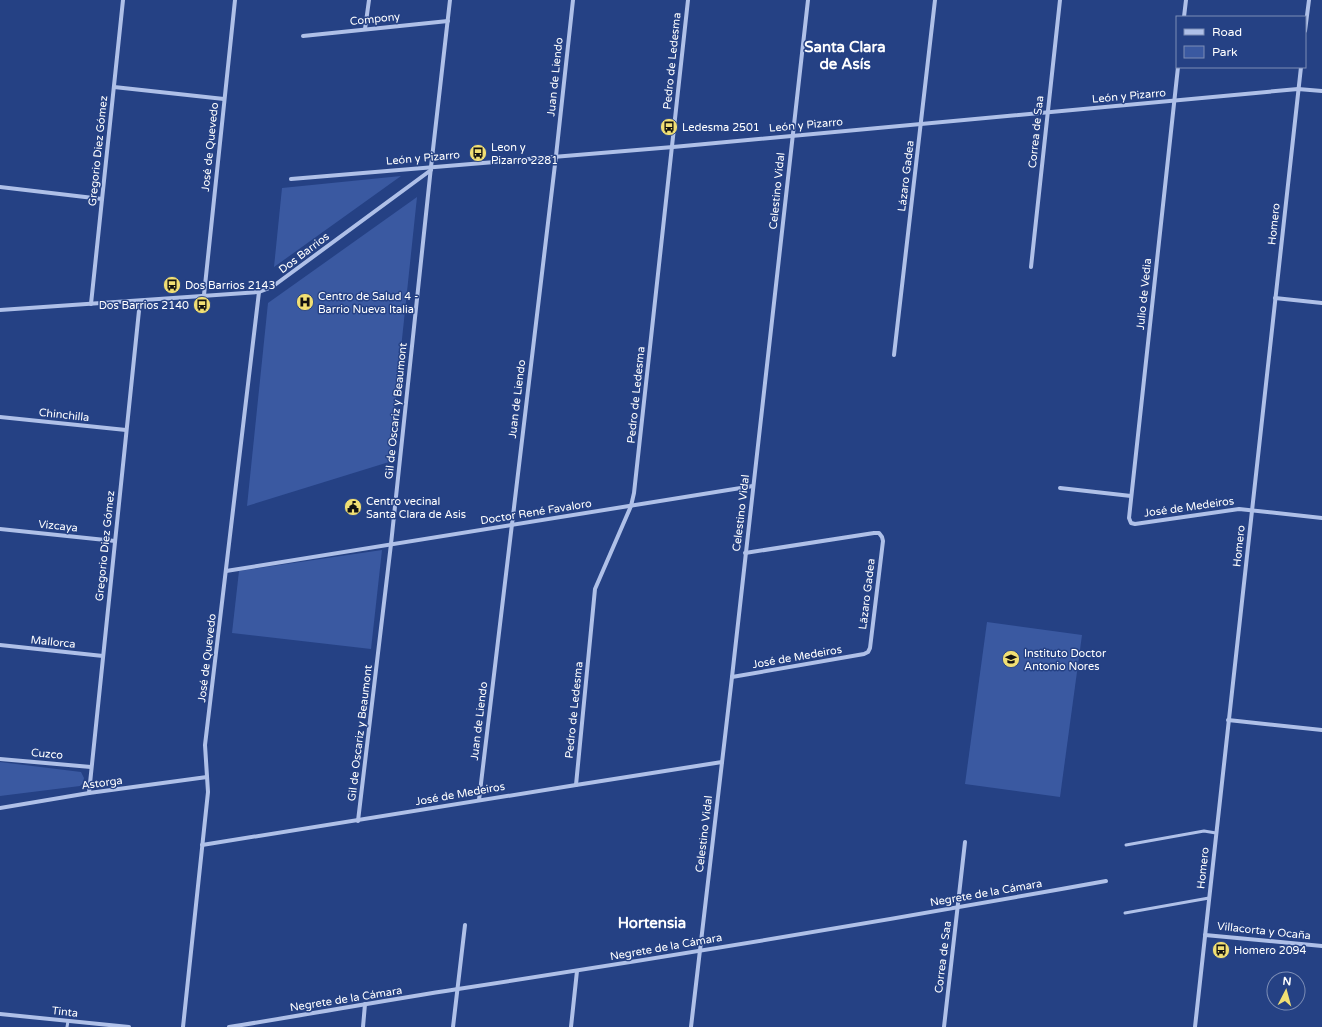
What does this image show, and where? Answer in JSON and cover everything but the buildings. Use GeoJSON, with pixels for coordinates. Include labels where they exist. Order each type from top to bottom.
{"type":"FeatureCollection","features":[{"type":"Feature","properties":{"kind":"street","name":"Gregorio Diez Gómez"},"geometry":{"type":"LineString","coordinates":[[90,304],[122,0]]}},
{"type":"Feature","properties":{"kind":"street","name":"José de Quevedo"},"geometry":{"type":"LineString","coordinates":[[204,295],[235,0]]}},
{"type":"Feature","properties":{"kind":"street"},"geometry":{"type":"LineString","coordinates":[[365,29],[369,0]]}},
{"type":"Feature","properties":{"kind":"street","name":"Gil de Oscariz y Beaumont"},"geometry":{"type":"LineString","coordinates":[[358,821],[391,544],[450,0]]}},
{"type":"Feature","properties":{"kind":"street","name":"Juan de Liendo"},"geometry":{"type":"LineString","coordinates":[[479,800],[556,156],[573,0]]}},
{"type":"Feature","properties":{"kind":"street","name":"Pedro de Ledesma"},"geometry":{"type":"LineString","coordinates":[[576,784],[595,589],[631,506],[634,493],[688,0]]}},
{"type":"Feature","properties":{"kind":"street","name":"Celestino Vidal"},"geometry":{"type":"LineString","coordinates":[[691,1027],[808,0]]}},
{"type":"Feature","properties":{"kind":"street","name":"Lázaro Gadea"},"geometry":{"type":"LineString","coordinates":[[894,355],[935,0]]}},
{"type":"Feature","properties":{"kind":"street","name":"Correa de Saa"},"geometry":{"type":"LineString","coordinates":[[1031,267],[1060,0]]}},
{"type":"Feature","properties":{"kind":"street"},"geometry":{"type":"LineString","coordinates":[[1184,16],[1186,0]]}},
{"type":"Feature","properties":{"kind":"street"},"geometry":{"type":"LineString","coordinates":[[1306,21],[1308,0]]}},
{"type":"Feature","properties":{"kind":"street","name":"Compony"},"geometry":{"type":"LineString","coordinates":[[303,36],[448,21]]}},
{"type":"Feature","properties":{"kind":"street","name":"Julio de Vedia"},"geometry":{"type":"LineString","coordinates":[[1131,523],[1128,515],[1178,68]]}},
{"type":"Feature","properties":{"kind":"street","name":"Homero"},"geometry":{"type":"LineString","coordinates":[[1195,1027],[1301,68]]}},
{"type":"Feature","properties":{"kind":"street"},"geometry":{"type":"LineString","coordinates":[[114,87],[224,99]]}},
{"type":"Feature","properties":{"kind":"street","name":"León y Pizarro"},"geometry":{"type":"LineString","coordinates":[[291,179],[792,136],[1298,89],[1322,91]]}},
{"type":"Feature","properties":{"kind":"street","name":"Dos Barrios"},"geometry":{"type":"LineString","coordinates":[[0,310],[259,292],[272,287],[431,168]]}},
{"type":"Feature","properties":{"kind":"street"},"geometry":{"type":"LineString","coordinates":[[0,187],[102,199]]}},
{"type":"Feature","properties":{"kind":"street","name":"José de Quevedo"},"geometry":{"type":"LineString","coordinates":[[183,1027],[208,792],[205,745],[259,292]]}},
{"type":"Feature","properties":{"kind":"street"},"geometry":{"type":"LineString","coordinates":[[1275,298],[1322,303]]}},
{"type":"Feature","properties":{"kind":"street","name":"Gregorio Diez Gómez"},"geometry":{"type":"LineString","coordinates":[[89,793],[140,300]]}},
{"type":"Feature","properties":{"kind":"street","name":"Chinchilla"},"geometry":{"type":"LineString","coordinates":[[0,418],[126,430]]}},
{"type":"Feature","properties":{"kind":"street","name":"Doctor René Favaloro"},"geometry":{"type":"LineString","coordinates":[[226,571],[753,486]]}},
{"type":"Feature","properties":{"kind":"street","name":"José de Medeiros"},"geometry":{"type":"LineString","coordinates":[[1060,488],[1130,496]]}},
{"type":"Feature","properties":{"kind":"street","name":"José de Medeiros"},"geometry":{"type":"LineString","coordinates":[[1131,523],[1135,524],[1238,510],[1252,510],[1322,518]]}},
{"type":"Feature","properties":{"kind":"street","name":"Vizcaya"},"geometry":{"type":"LineString","coordinates":[[0,529],[115,541]]}},
{"type":"Feature","properties":{"kind":"street","name":"Läzaro Gadea"},"geometry":{"type":"LineString","coordinates":[[745,553],[879,533],[883,541],[870,648],[868,652],[864,654]]}},
{"type":"Feature","properties":{"kind":"street","name":"Mallorca"},"geometry":{"type":"LineString","coordinates":[[0,645],[103,656]]}},
{"type":"Feature","properties":{"kind":"street","name":"José de Medeiros"},"geometry":{"type":"LineString","coordinates":[[732,677],[864,654]]}},
{"type":"Feature","properties":{"kind":"street"},"geometry":{"type":"LineString","coordinates":[[1228,720],[1322,730]]}},
{"type":"Feature","properties":{"kind":"street","name":"Cuzco"},"geometry":{"type":"LineString","coordinates":[[0,759],[91,767]]}},
{"type":"Feature","properties":{"kind":"street","name":"José de Medeiros"},"geometry":{"type":"LineString","coordinates":[[202,845],[358,821],[576,784],[722,762]]}},
{"type":"Feature","properties":{"kind":"street","name":"Astorga"},"geometry":{"type":"LineString","coordinates":[[0,808],[89,793],[207,777]]}},
{"type":"Feature","properties":{"kind":"street","name":"Correa de Saa"},"geometry":{"type":"LineString","coordinates":[[944,1027],[965,842]]}},
{"type":"Feature","properties":{"kind":"street","name":"Negrete de la Cámara"},"geometry":{"type":"LineString","coordinates":[[229,1027],[252,1025],[365,1004],[700,951],[958,908],[1106,881]]}},
{"type":"Feature","properties":{"kind":"street"},"geometry":{"type":"LineString","coordinates":[[453,1027],[464,925]]}},
{"type":"Feature","properties":{"kind":"street","name":"Villacorta y Ocaña"},"geometry":{"type":"LineString","coordinates":[[1205,934],[1322,946]]}},
{"type":"Feature","properties":{"kind":"street"},"geometry":{"type":"LineString","coordinates":[[571,1027],[577,971]]}},
{"type":"Feature","properties":{"kind":"street"},"geometry":{"type":"LineString","coordinates":[[363,1027],[365,1004]]}},
{"type":"Feature","properties":{"kind":"street","name":"Tinta"},"geometry":{"type":"LineString","coordinates":[[0,1014],[129,1027]]}},
{"type":"Feature","properties":{"kind":"lane"},"geometry":{"type":"LineString","coordinates":[[1126,845],[1204,831],[1216,833]]}},
{"type":"Feature","properties":{"kind":"lane"},"geometry":{"type":"LineString","coordinates":[[1124,913],[1209,898]]}},
{"type":"Feature","properties":{"kind":"lane"},"geometry":{"type":"LineString","coordinates":[[67,1027],[68,1021]]}},
{"type":"Feature","properties":{"kind":"green space"},"geometry":{"type":"Polygon","coordinates":[[[401,176],[274,267],[282,188],[401,176]]]}},
{"type":"Feature","properties":{"kind":"green space"},"geometry":{"type":"Polygon","coordinates":[[[417,197],[389,462],[247,506],[268,303],[417,197]]]}},
{"type":"Feature","properties":{"kind":"green space"},"geometry":{"type":"Polygon","coordinates":[[[382,550],[371,649],[232,633],[239,571],[382,550]]]}},
{"type":"Feature","properties":{"kind":"green space"},"geometry":{"type":"Polygon","coordinates":[[[987,622],[1082,635],[1060,797],[965,784],[987,622]]]}},
{"type":"Feature","properties":{"kind":"green space"},"geometry":{"type":"Polygon","coordinates":[[[0,762],[81,772],[84,778],[83,783],[80,786],[0,796],[0,762]]]}},
{"type":"Feature","properties":{"kind":"place","name":"Ledesma 2501"},"geometry":{"type":"Point","coordinates":[669,127]}},
{"type":"Feature","properties":{"kind":"place","name":"Leon y Pizarro 2281"},"geometry":{"type":"Point","coordinates":[478,153]}},
{"type":"Feature","properties":{"kind":"place","name":"Dos Barrios 2143"},"geometry":{"type":"Point","coordinates":[172,285]}},
{"type":"Feature","properties":{"kind":"place","name":"Centro de Salud 4 - Barrio Nueva Italia"},"geometry":{"type":"Point","coordinates":[305,302]}},
{"type":"Feature","properties":{"kind":"place","name":"Dos Barrios 2140"},"geometry":{"type":"Point","coordinates":[202,305]}},
{"type":"Feature","properties":{"kind":"place","name":"Centro vecinal Santa Clara de Asis"},"geometry":{"type":"Point","coordinates":[353,507]}},
{"type":"Feature","properties":{"kind":"place","name":"Instituto Doctor Antonio Nores"},"geometry":{"type":"Point","coordinates":[1011,659]}},
{"type":"Feature","properties":{"kind":"place","name":"Homero 2094"},"geometry":{"type":"Point","coordinates":[1221,950]}},
{"type":"Feature","properties":{"kind":"district","name":"Santa Clara de Asís"},"geometry":{"type":"Point","coordinates":[845,56]}},
{"type":"Feature","properties":{"kind":"district","name":"Hortensia"},"geometry":{"type":"Point","coordinates":[652,923]}}]}
